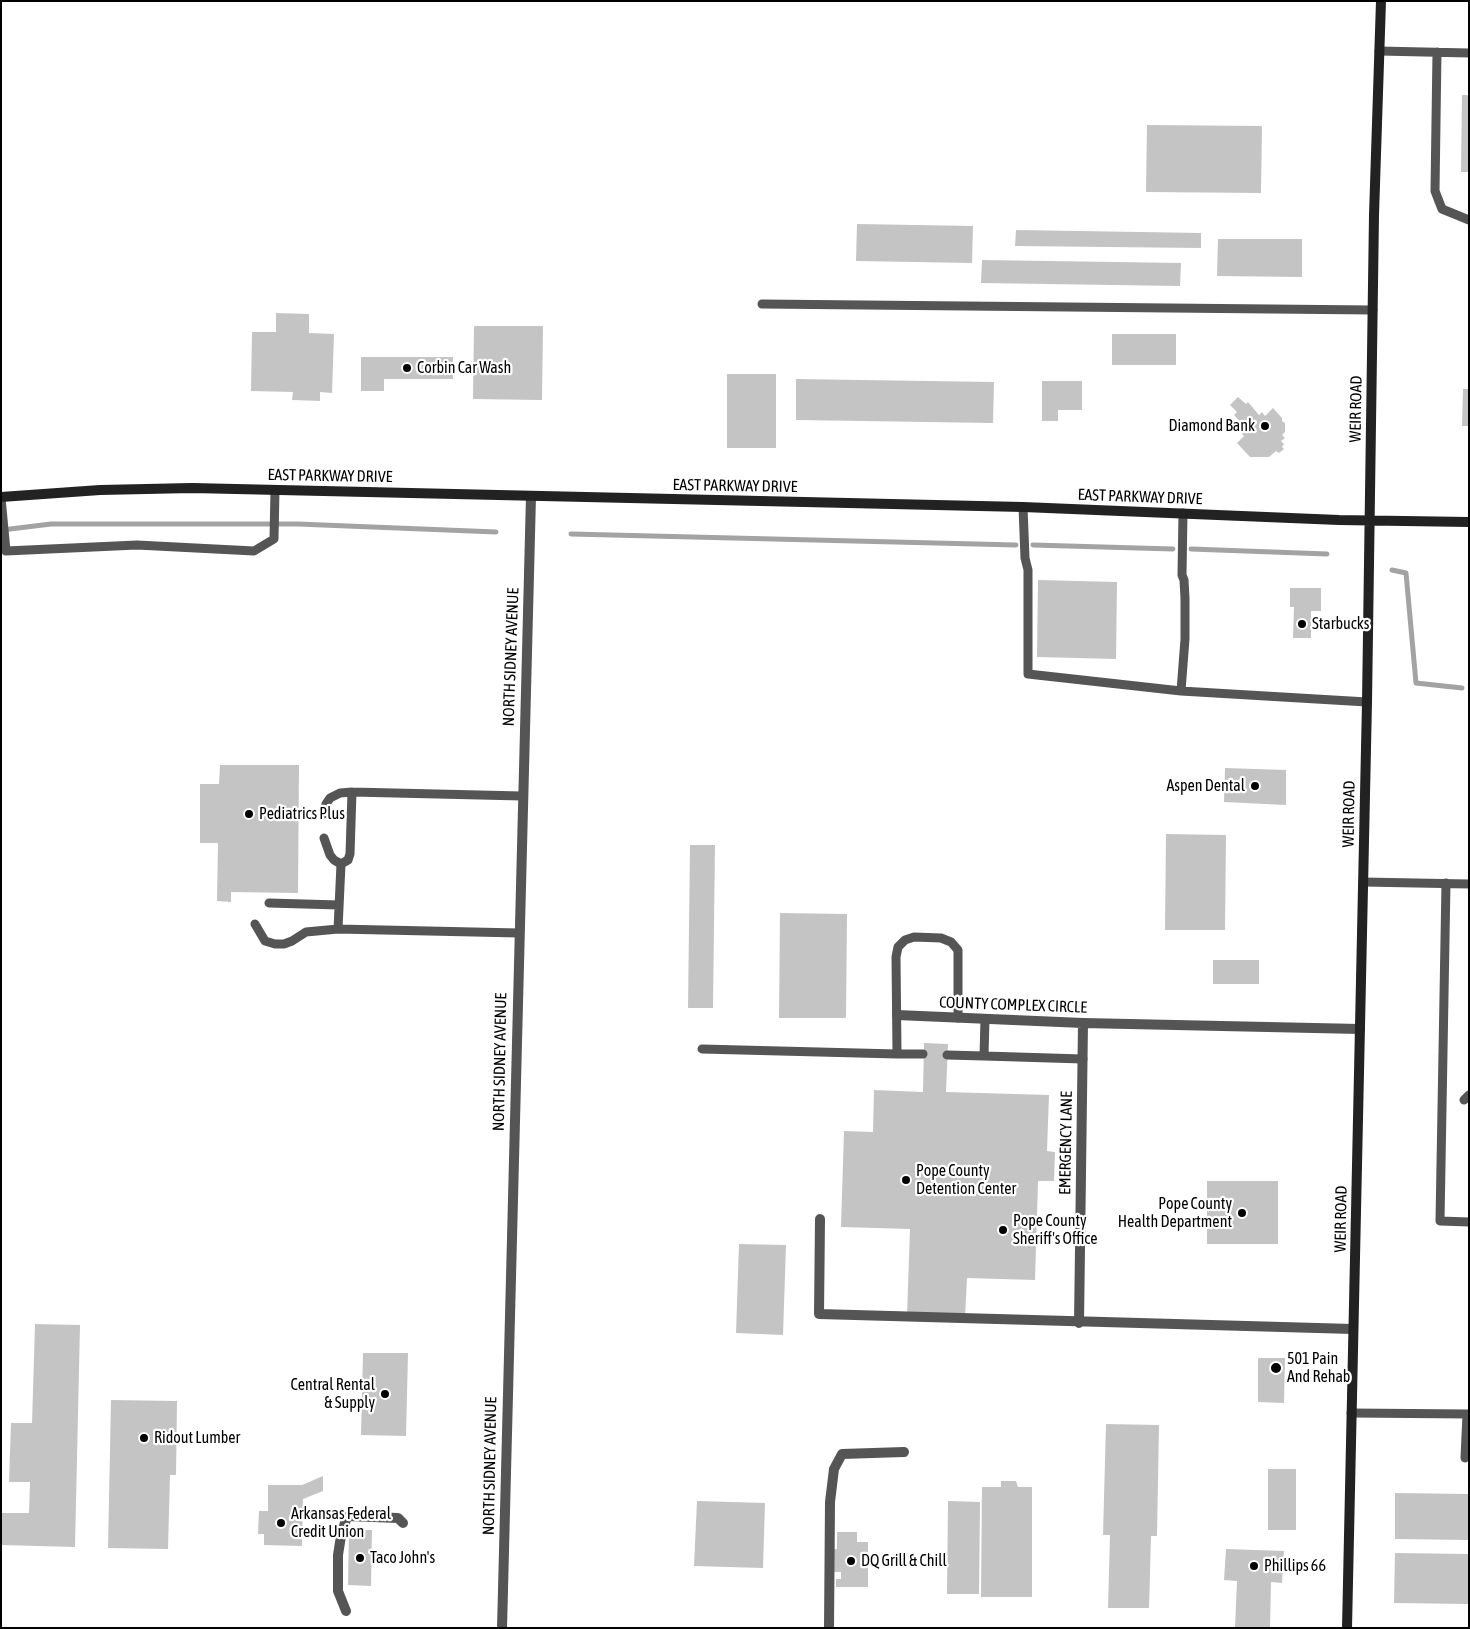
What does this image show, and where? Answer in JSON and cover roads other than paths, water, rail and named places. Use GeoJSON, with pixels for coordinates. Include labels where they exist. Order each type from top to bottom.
{"type":"FeatureCollection","features":[{"type":"Feature","properties":{"kind":"main road","name":"WEIR ROAD"},"geometry":{"type":"LineString","coordinates":[[1347,1628],[1367,702],[1373,310],[1381,1]]}},
{"type":"Feature","properties":{"kind":"main road","name":"EAST PARKWAY DRIVE"},"geometry":{"type":"LineString","coordinates":[[1,498],[100,490],[192,488],[1023,507],[1469,522]]}},
{"type":"Feature","properties":{"kind":"street","name":"NORTH SIDNEY AVENUE"},"geometry":{"type":"LineString","coordinates":[[502,1628],[531,496]]}},
{"type":"Feature","properties":{"kind":"street","name":"COUNTY COMPLEX CIRCLE"},"geometry":{"type":"LineString","coordinates":[[897,1016],[1083,1023],[1360,1029]]}},
{"type":"Feature","properties":{"kind":"street","name":"EMERGENCY LANE"},"geometry":{"type":"LineString","coordinates":[[1079,1323],[1083,1023]]}},
{"type":"Feature","properties":{"kind":"street"},"geometry":{"type":"LineString","coordinates":[[820,1219],[818,1314],[1353,1330]]}},
{"type":"Feature","properties":{"kind":"street"},"geometry":{"type":"LineString","coordinates":[[829,1628],[830,1502],[834,1468],[842,1454],[904,1452]]}},
{"type":"Feature","properties":{"kind":"street"},"geometry":{"type":"LineString","coordinates":[[346,1610],[338,1591],[338,1555],[347,1516],[398,1518],[403,1523]]}},
{"type":"Feature","properties":{"kind":"lane"},"geometry":{"type":"LineString","coordinates":[[1379,51],[1469,53]]}},
{"type":"Feature","properties":{"kind":"lane"},"geometry":{"type":"LineString","coordinates":[[1438,52],[1435,191],[1442,209],[1469,220]]}},
{"type":"Feature","properties":{"kind":"lane"},"geometry":{"type":"LineString","coordinates":[[762,304],[1373,310]]}},
{"type":"Feature","properties":{"kind":"lane"},"geometry":{"type":"LineString","coordinates":[[1,498],[6,551],[137,545],[254,551],[274,538],[276,490]]}},
{"type":"Feature","properties":{"kind":"lane"},"geometry":{"type":"LineString","coordinates":[[1023,507],[1025,558],[1028,570],[1028,674],[1181,691],[1367,702]]}},
{"type":"Feature","properties":{"kind":"lane"},"geometry":{"type":"LineString","coordinates":[[1181,691],[1185,639],[1185,598],[1182,576],[1183,513]]}},
{"type":"Feature","properties":{"kind":"lane"},"geometry":{"type":"LineString","coordinates":[[324,814],[326,804],[330,798],[352,792],[522,796]]}},
{"type":"Feature","properties":{"kind":"lane"},"geometry":{"type":"LineString","coordinates":[[341,864],[348,860],[350,854],[352,792]]}},
{"type":"Feature","properties":{"kind":"lane"},"geometry":{"type":"LineString","coordinates":[[324,838],[330,855],[341,864]]}},
{"type":"Feature","properties":{"kind":"lane"},"geometry":{"type":"LineString","coordinates":[[338,929],[341,864]]}},
{"type":"Feature","properties":{"kind":"lane"},"geometry":{"type":"LineString","coordinates":[[1363,882],[1469,884]]}},
{"type":"Feature","properties":{"kind":"lane"},"geometry":{"type":"LineString","coordinates":[[1446,883],[1440,1221],[1469,1222]]}},
{"type":"Feature","properties":{"kind":"lane"},"geometry":{"type":"LineString","coordinates":[[269,903],[339,905]]}},
{"type":"Feature","properties":{"kind":"lane"},"geometry":{"type":"LineString","coordinates":[[255,924],[265,941],[275,944],[284,944],[292,941],[306,932],[338,929],[519,933]]}},
{"type":"Feature","properties":{"kind":"lane"},"geometry":{"type":"LineString","coordinates":[[897,1054],[896,957],[898,947],[905,940],[914,937],[942,938],[951,942],[958,950],[958,1018]]}},
{"type":"Feature","properties":{"kind":"lane"},"geometry":{"type":"LineString","coordinates":[[984,1056],[985,1019]]}},
{"type":"Feature","properties":{"kind":"lane"},"geometry":{"type":"LineString","coordinates":[[702,1049],[923,1054]]}},
{"type":"Feature","properties":{"kind":"lane"},"geometry":{"type":"LineString","coordinates":[[947,1055],[1082,1059]]}},
{"type":"Feature","properties":{"kind":"lane"},"geometry":{"type":"LineString","coordinates":[[1351,1413],[1468,1414],[1465,1458]]}},
{"type":"Feature","properties":{"kind":"waterway"},"geometry":{"type":"LineString","coordinates":[[2,530],[51,524],[298,524],[496,532]]}},
{"type":"Feature","properties":{"kind":"waterway"},"geometry":{"type":"LineString","coordinates":[[571,534],[1016,545]]}},
{"type":"Feature","properties":{"kind":"waterway"},"geometry":{"type":"LineString","coordinates":[[1033,545],[1173,549]]}},
{"type":"Feature","properties":{"kind":"waterway"},"geometry":{"type":"LineString","coordinates":[[1191,549],[1327,554]]}},
{"type":"Feature","properties":{"kind":"waterway"},"geometry":{"type":"LineString","coordinates":[[1392,570],[1406,573],[1416,683],[1462,688]]}},
{"type":"Feature","properties":{"kind":"place","name":"Corbin Car Wash"},"geometry":{"type":"Point","coordinates":[407,368]}},
{"type":"Feature","properties":{"kind":"place","name":"Diamond Bank"},"geometry":{"type":"Point","coordinates":[1265,426]}},
{"type":"Feature","properties":{"kind":"place","name":"Starbucks"},"geometry":{"type":"Point","coordinates":[1302,624]}},
{"type":"Feature","properties":{"kind":"place","name":"Aspen Dental"},"geometry":{"type":"Point","coordinates":[1255,786]}},
{"type":"Feature","properties":{"kind":"place","name":"Pediatrics Plus"},"geometry":{"type":"Point","coordinates":[249,814]}},
{"type":"Feature","properties":{"kind":"place","name":"Pope County Detention Center"},"geometry":{"type":"Point","coordinates":[906,1180]}},
{"type":"Feature","properties":{"kind":"place","name":"Pope County Health Department"},"geometry":{"type":"Point","coordinates":[1242,1213]}},
{"type":"Feature","properties":{"kind":"place","name":"Pope County Sheriff's Office"},"geometry":{"type":"Point","coordinates":[1003,1230]}},
{"type":"Feature","properties":{"kind":"place","name":"501 Pain And Rehab"},"geometry":{"type":"Point","coordinates":[1276,1368]}},
{"type":"Feature","properties":{"kind":"place","name":"Central Rental & Supply"},"geometry":{"type":"Point","coordinates":[385,1394]}},
{"type":"Feature","properties":{"kind":"place","name":"Ridout Lumber"},"geometry":{"type":"Point","coordinates":[144,1438]}},
{"type":"Feature","properties":{"kind":"place","name":"Arkansas Federal Credit Union"},"geometry":{"type":"Point","coordinates":[281,1523]}},
{"type":"Feature","properties":{"kind":"place","name":"Taco John's"},"geometry":{"type":"Point","coordinates":[360,1558]}},
{"type":"Feature","properties":{"kind":"place","name":"DQ Grill & Chill"},"geometry":{"type":"Point","coordinates":[851,1561]}},
{"type":"Feature","properties":{"kind":"place","name":"Phillips 66"},"geometry":{"type":"Point","coordinates":[1254,1566]}}]}
